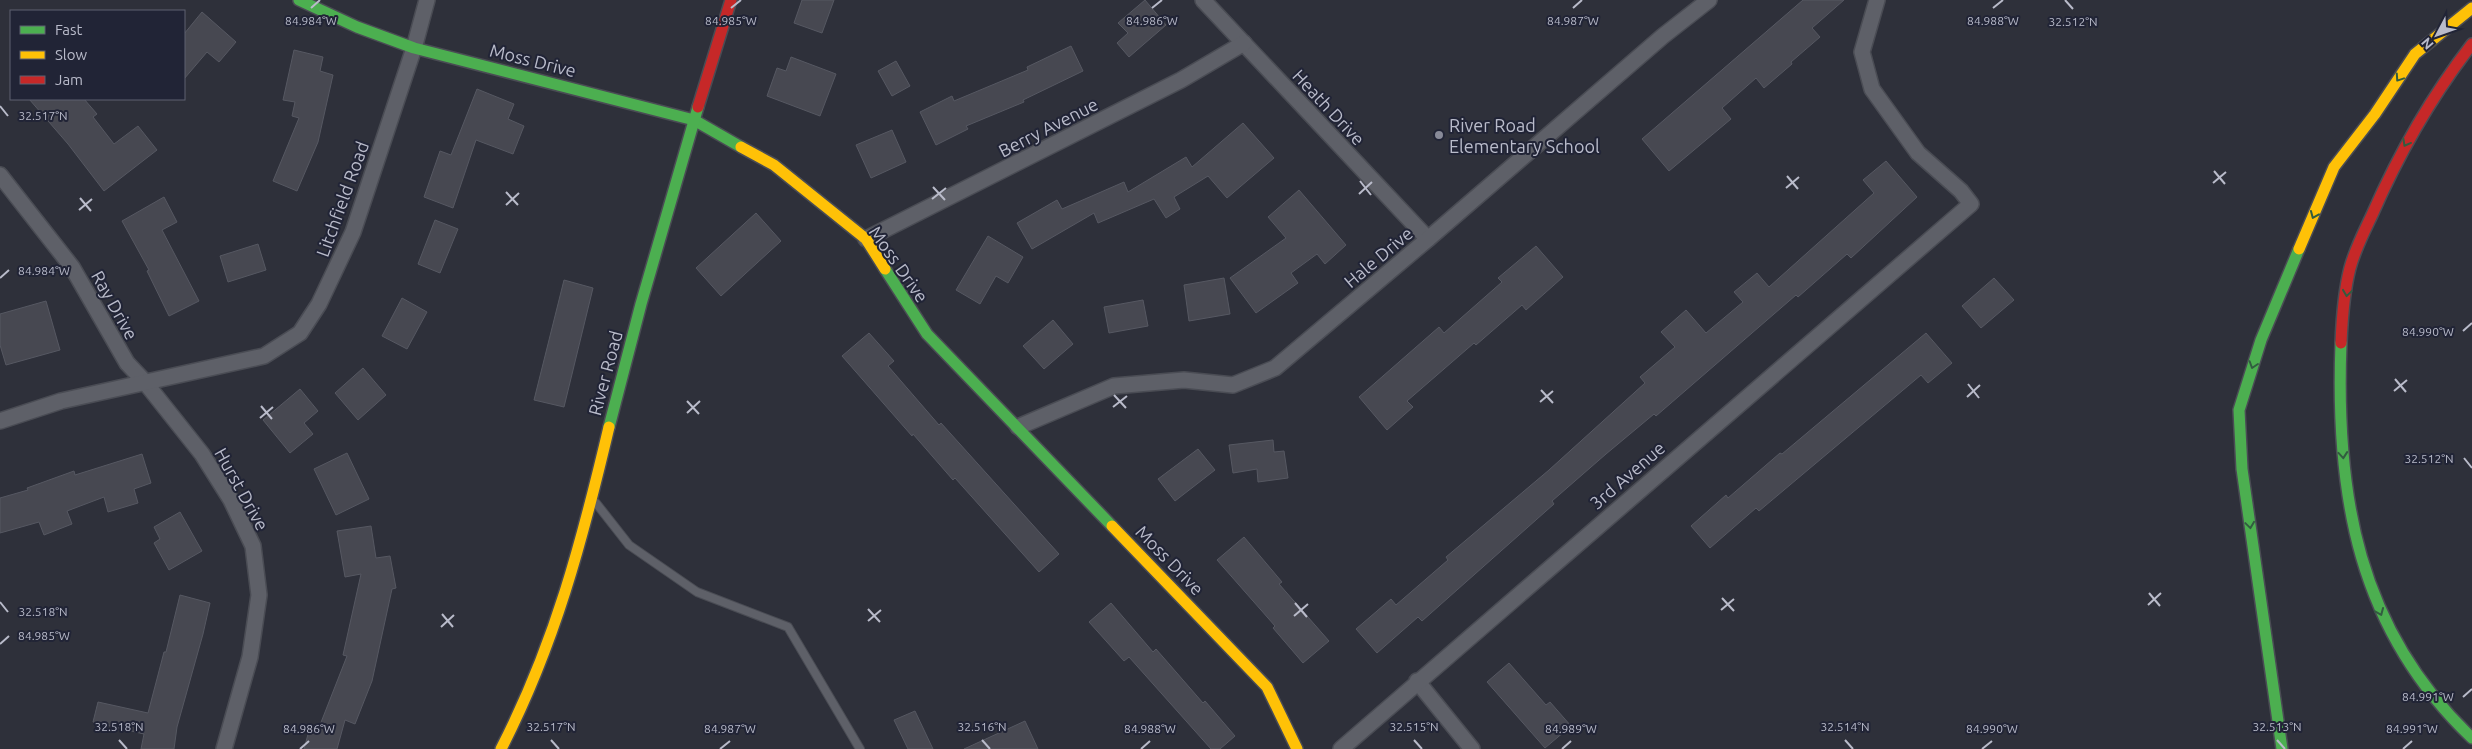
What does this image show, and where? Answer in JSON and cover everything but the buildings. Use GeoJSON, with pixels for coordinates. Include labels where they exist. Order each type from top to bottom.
{"type":"FeatureCollection","features":[{"type":"Feature","properties":{"kind":"main road","name":"Moss Drive"},"geometry":{"type":"LineString","coordinates":[[299,0],[357,27],[414,48],[694,120],[774,165],[866,240],[927,334],[1267,687],[1298,749]]}},
{"type":"Feature","properties":{"kind":"main road","name":"River Road"},"geometry":{"type":"LineString","coordinates":[[501,749],[523,707],[554,632],[568,588],[629,347],[694,120],[731,0]]}},
{"type":"Feature","properties":{"kind":"main road"},"geometry":{"type":"LineString","coordinates":[[2282,749],[2242,469],[2239,410],[2261,340],[2334,167],[2375,114],[2415,54],[2472,8]]}},
{"type":"Feature","properties":{"kind":"main road"},"geometry":{"type":"LineString","coordinates":[[2472,44],[2420,117],[2387,177],[2351,265],[2342,323],[2340,362],[2340,412],[2345,470],[2354,528],[2369,584],[2392,638],[2408,664],[2444,710],[2472,738]]}},
{"type":"Feature","properties":{"kind":"street","name":"Litchfield Road"},"geometry":{"type":"LineString","coordinates":[[0,421],[61,401],[144,381],[264,356],[300,332],[319,304],[353,232],[414,48],[427,0]]}},
{"type":"Feature","properties":{"kind":"street","name":"Heath Drive"},"geometry":{"type":"LineString","coordinates":[[1203,0],[1428,239]]}},
{"type":"Feature","properties":{"kind":"street","name":"Hale Drive"},"geometry":{"type":"LineString","coordinates":[[1018,427],[1114,386],[1184,380],[1233,385],[1274,368],[1428,239],[1663,36],[1709,0]]}},
{"type":"Feature","properties":{"kind":"street","name":"3rd Avenue"},"geometry":{"type":"LineString","coordinates":[[1341,749],[1417,681],[1971,204],[1961,191],[1918,153],[1872,89],[1862,52],[1878,0]]}},
{"type":"Feature","properties":{"kind":"street","name":"Berry Avenue"},"geometry":{"type":"LineString","coordinates":[[866,240],[1172,84],[1244,44]]}},
{"type":"Feature","properties":{"kind":"street","name":"Ray Drive"},"geometry":{"type":"LineString","coordinates":[[0,175],[72,267],[127,363],[144,381]]}},
{"type":"Feature","properties":{"kind":"street","name":"Hurst Drive"},"geometry":{"type":"LineString","coordinates":[[144,381],[202,454],[230,500],[252,546],[259,594],[258,604],[250,657],[224,749]]}},
{"type":"Feature","properties":{"kind":"street"},"geometry":{"type":"LineString","coordinates":[[1417,681],[1472,749]]}},
{"type":"Feature","properties":{"kind":"lane"},"geometry":{"type":"LineString","coordinates":[[591,497],[630,545],[697,592],[788,627],[860,749]]}},
{"type":"Feature","properties":{"kind":"traffic: fast"},"geometry":{"type":"LineString","coordinates":[[299,0],[357,27],[414,48],[694,120],[741,147]]}},
{"type":"Feature","properties":{"kind":"traffic: fast"},"geometry":{"type":"LineString","coordinates":[[609,427],[641,304],[698,107]]}},
{"type":"Feature","properties":{"kind":"traffic: fast"},"geometry":{"type":"LineString","coordinates":[[2282,749],[2242,469],[2239,410],[2261,340],[2299,249]]}},
{"type":"Feature","properties":{"kind":"traffic: fast"},"geometry":{"type":"LineString","coordinates":[[885,269],[927,334],[1112,526]]}},
{"type":"Feature","properties":{"kind":"traffic: fast"},"geometry":{"type":"LineString","coordinates":[[2341,343],[2340,399],[2343,454],[2350,506],[2362,557],[2379,606],[2403,652],[2433,696],[2472,738]]}},
{"type":"Feature","properties":{"kind":"traffic: slow"},"geometry":{"type":"LineString","coordinates":[[2299,249],[2334,167],[2375,114],[2415,54],[2472,8]]}},
{"type":"Feature","properties":{"kind":"traffic: slow"},"geometry":{"type":"LineString","coordinates":[[741,147],[774,165],[866,239],[885,269]]}},
{"type":"Feature","properties":{"kind":"traffic: slow"},"geometry":{"type":"LineString","coordinates":[[501,749],[520,710],[552,631],[577,551],[609,427]]}},
{"type":"Feature","properties":{"kind":"traffic: slow"},"geometry":{"type":"LineString","coordinates":[[1112,526],[1267,687],[1297,749]]}},
{"type":"Feature","properties":{"kind":"traffic: jam"},"geometry":{"type":"LineString","coordinates":[[698,107],[731,0]]}},
{"type":"Feature","properties":{"kind":"traffic: jam"},"geometry":{"type":"LineString","coordinates":[[2341,343],[2346,286],[2352,261],[2360,241],[2393,170],[2417,126],[2443,84],[2472,44]]}},
{"type":"Feature","properties":{"kind":"place","name":"River Road Elementary School"},"geometry":{"type":"Point","coordinates":[1439,135]}}]}
